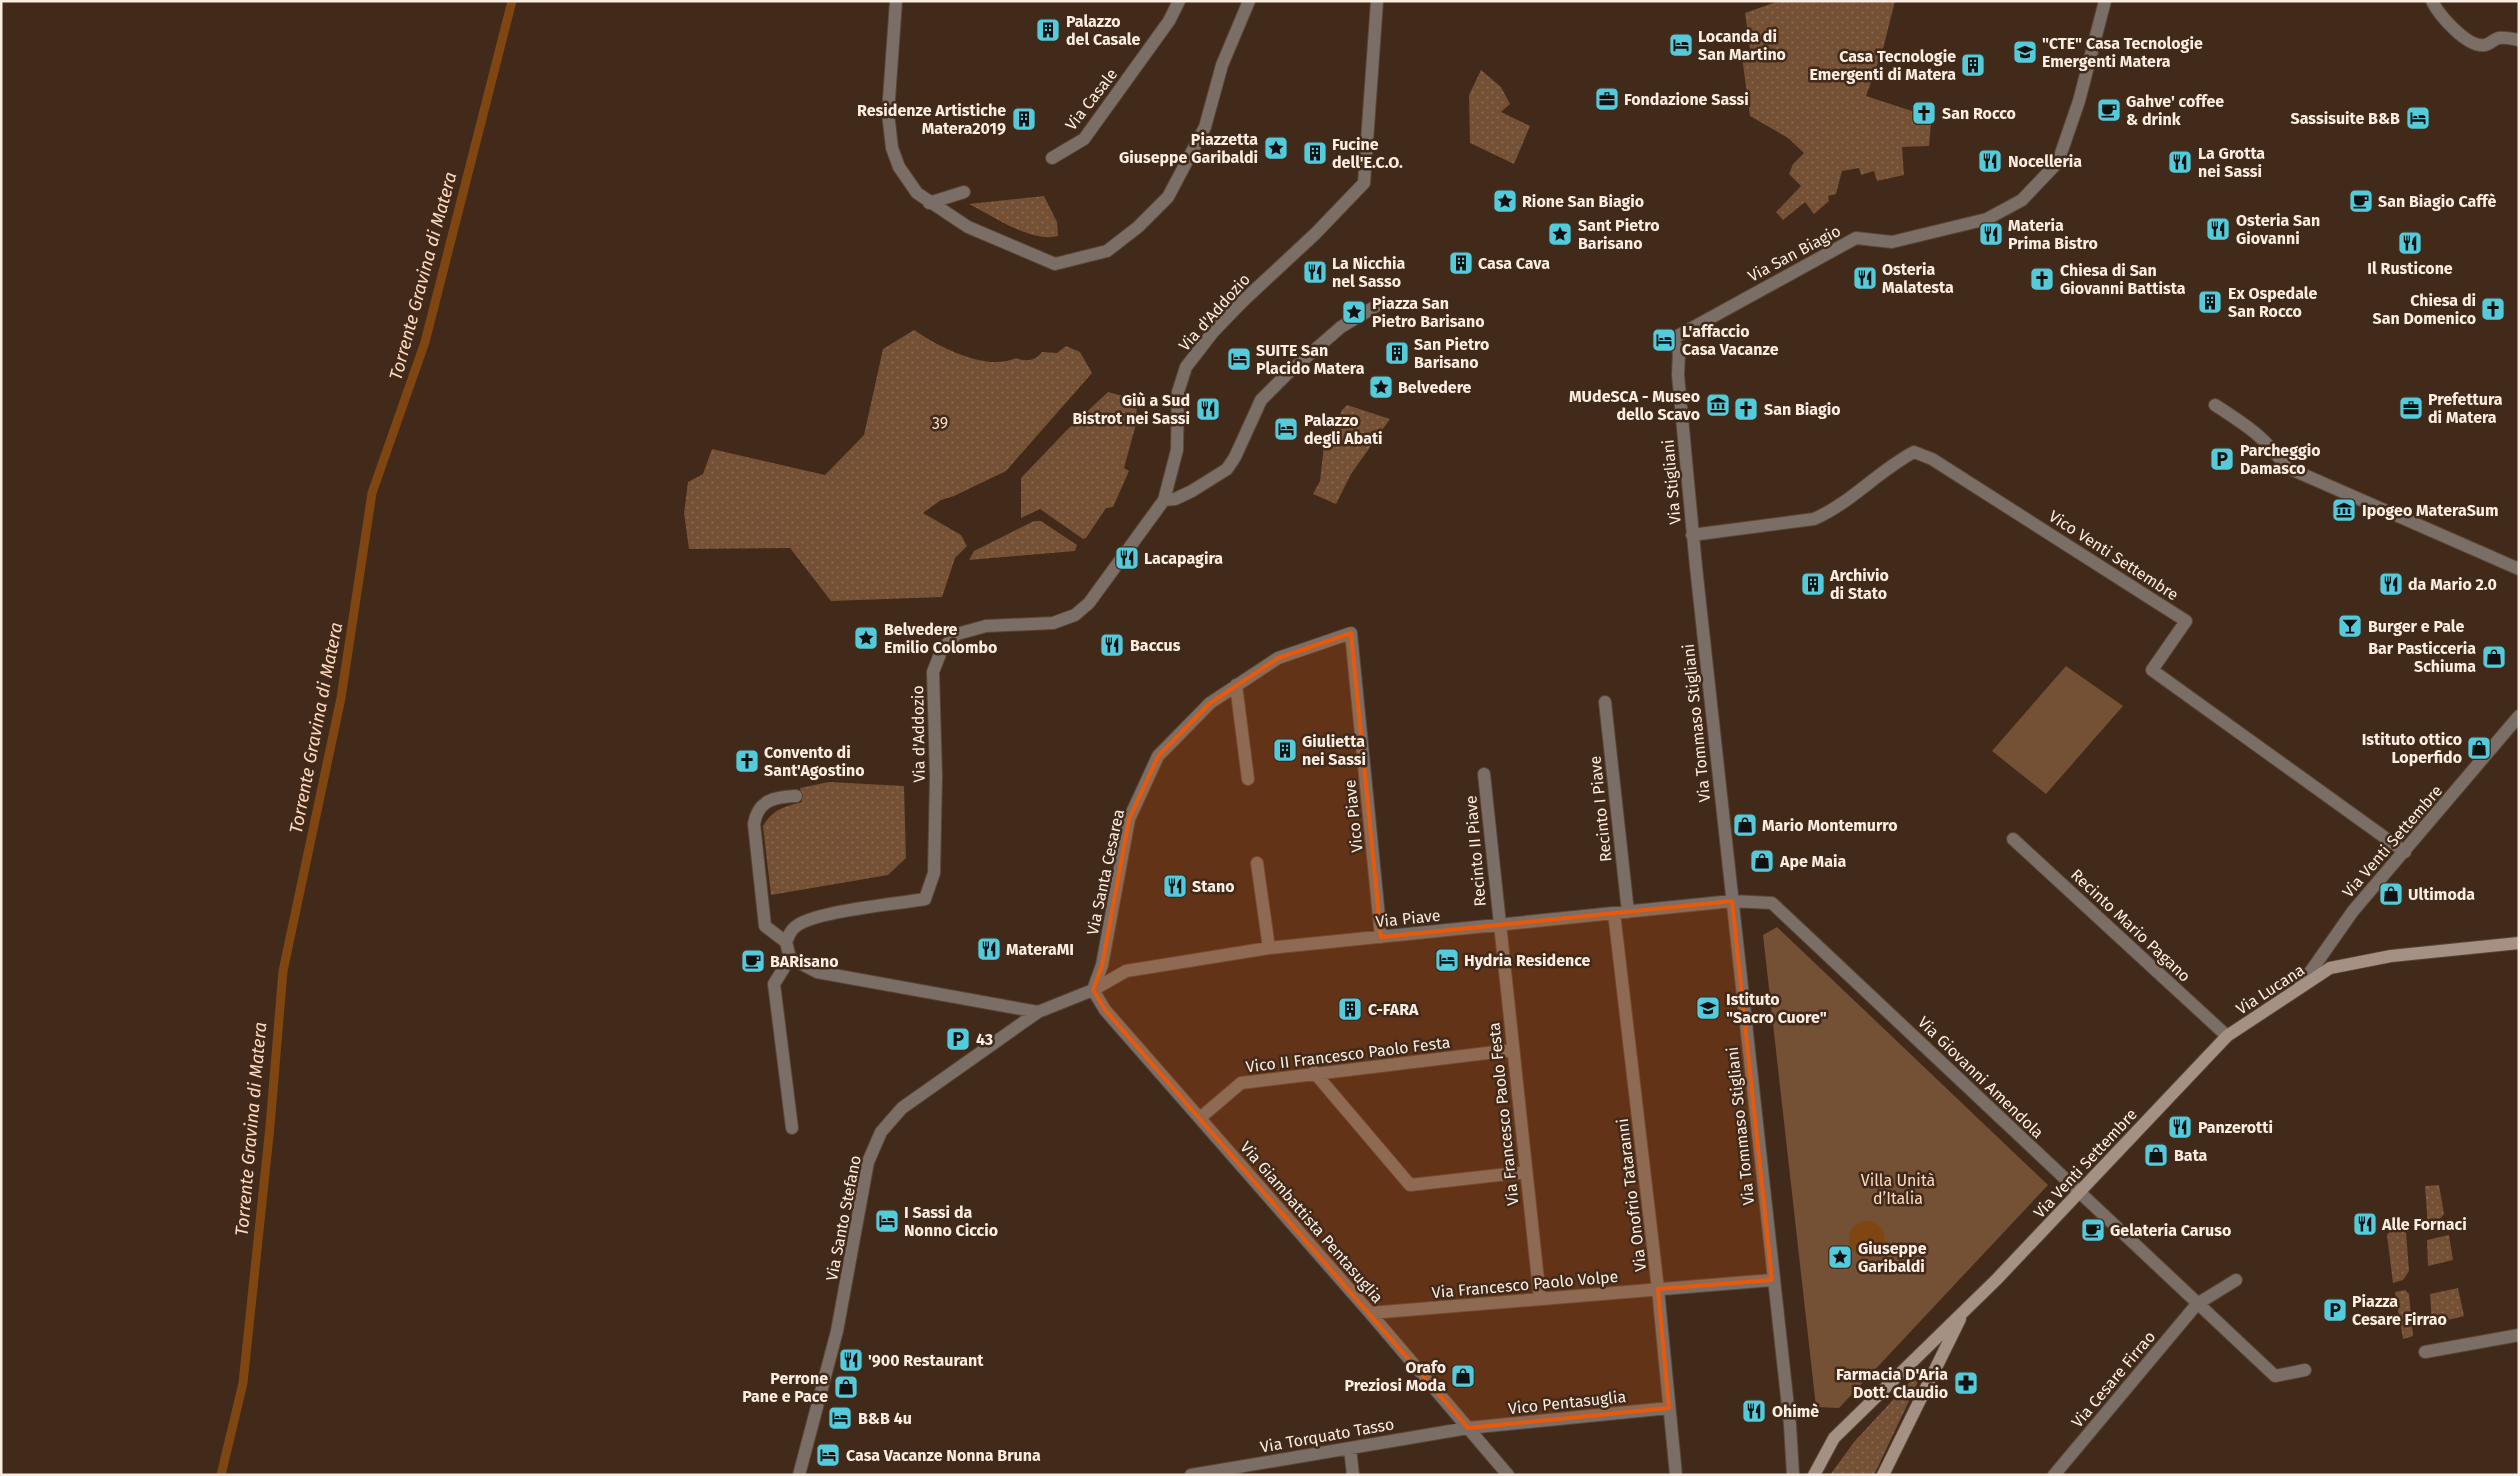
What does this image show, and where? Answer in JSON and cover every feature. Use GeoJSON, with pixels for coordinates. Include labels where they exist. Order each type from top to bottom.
{"type":"FeatureCollection","features":[{"type":"Feature","properties":{"kind":"street"},"geometry":{"type":"LineString","coordinates":[[896,1],[888,113],[892,148],[899,167],[917,193],[968,227],[1055,264],[1107,252],[1138,227],[1168,197],[1205,127],[1222,65],[1249,1]]}},
{"type":"Feature","properties":{"kind":"street","name":"Via Casale"},"geometry":{"type":"LineString","coordinates":[[1052,158],[1084,139],[1169,21],[1179,1]]}},
{"type":"Feature","properties":{"kind":"street","name":"Via d'Addozio"},"geometry":{"type":"LineString","coordinates":[[786,942],[794,928],[807,921],[830,914],[925,900],[934,873],[936,776],[933,672],[942,649],[957,634],[986,626],[1054,623],[1075,615],[1089,603],[1164,500],[1177,450],[1178,392],[1186,367],[1213,332],[1364,183],[1377,1]]}},
{"type":"Feature","properties":{"kind":"street","name":"Via San Biagio"},"geometry":{"type":"LineString","coordinates":[[1672,339],[1856,238],[1892,242],[1987,218],[2022,200],[2058,162],[2079,101],[2105,1]]}},
{"type":"Feature","properties":{"kind":"street"},"geometry":{"type":"LineString","coordinates":[[2432,1],[2437,11],[2459,34],[2476,44],[2485,45],[2499,38],[2519,40]]}},
{"type":"Feature","properties":{"kind":"street"},"geometry":{"type":"LineString","coordinates":[[930,203],[964,192]]}},
{"type":"Feature","properties":{"kind":"street"},"geometry":{"type":"LineString","coordinates":[[1164,500],[1175,499],[1192,491],[1227,468],[1235,457],[1261,400],[1287,374],[1341,327],[1376,306]]}},
{"type":"Feature","properties":{"kind":"street","name":"Via Stigliani"},"geometry":{"type":"LineString","coordinates":[[1672,339],[1679,352],[1678,375],[1692,534]]}},
{"type":"Feature","properties":{"kind":"street"},"geometry":{"type":"LineString","coordinates":[[2216,406],[2249,427],[2270,446],[2286,467],[2519,569]]}},
{"type":"Feature","properties":{"kind":"street","name":"Vico Venti Settembre"},"geometry":{"type":"LineString","coordinates":[[1692,534],[1814,519],[1832,511],[1890,465],[1914,452],[1932,458],[2186,621],[2152,670],[2405,852]]}},
{"type":"Feature","properties":{"kind":"street","name":"Via Tommaso Stigliani"},"geometry":{"type":"LineString","coordinates":[[1692,534],[1772,1280],[1790,1425],[1793,1475]]}},
{"type":"Feature","properties":{"kind":"street","name":"Via Santa Cesarea"},"geometry":{"type":"LineString","coordinates":[[1092,990],[1102,965],[1129,819],[1158,756],[1210,703],[1278,658],[1351,632]]}},
{"type":"Feature","properties":{"kind":"street","name":"Vico Piave"},"geometry":{"type":"LineString","coordinates":[[1351,632],[1381,937]]}},
{"type":"Feature","properties":{"kind":"street"},"geometry":{"type":"LineString","coordinates":[[1236,685],[1248,779]]}},
{"type":"Feature","properties":{"kind":"street","name":"Recinto I Piave"},"geometry":{"type":"LineString","coordinates":[[1605,702],[1628,912]]}},
{"type":"Feature","properties":{"kind":"street","name":"Via Venti Settembre"},"geometry":{"type":"LineString","coordinates":[[2297,992],[2353,912],[2519,716]]}},
{"type":"Feature","properties":{"kind":"street","name":"Recinto II Piave"},"geometry":{"type":"LineString","coordinates":[[1484,774],[1498,925]]}},
{"type":"Feature","properties":{"kind":"street"},"geometry":{"type":"LineString","coordinates":[[792,1128],[774,984],[790,958],[786,942],[765,926],[754,824],[756,813],[768,801],[796,796]]}},
{"type":"Feature","properties":{"kind":"street","name":"Recinto Mario Pagano"},"geometry":{"type":"LineString","coordinates":[[2013,839],[2227,1036]]}},
{"type":"Feature","properties":{"kind":"street"},"geometry":{"type":"LineString","coordinates":[[1257,863],[1269,948]]}},
{"type":"Feature","properties":{"kind":"street","name":"Via Piave"},"geometry":{"type":"LineString","coordinates":[[1092,990],[1126,971],[1269,948],[1732,901]]}},
{"type":"Feature","properties":{"kind":"street","name":"Via Giovanni Amendola"},"geometry":{"type":"LineString","coordinates":[[1732,901],[1772,902],[2196,1304]]}},
{"type":"Feature","properties":{"kind":"street","name":"Via Onofrio Tataranni"},"geometry":{"type":"LineString","coordinates":[[1614,913],[1658,1289],[1676,1475]]}},
{"type":"Feature","properties":{"kind":"street","name":"Via Francesco Paolo Festa"},"geometry":{"type":"LineString","coordinates":[[1498,925],[1540,1299]]}},
{"type":"Feature","properties":{"kind":"street","name":"Via Lucana"},"geometry":{"type":"LineString","coordinates":[[2227,1036],[2297,992],[2330,968],[2391,956],[2519,943]]}},
{"type":"Feature","properties":{"kind":"street"},"geometry":{"type":"LineString","coordinates":[[790,958],[816,972],[1038,1012],[1092,990]]}},
{"type":"Feature","properties":{"kind":"street","name":"Via Giambattista Pentasuglia"},"geometry":{"type":"LineString","coordinates":[[1092,990],[1104,1010],[1370,1313],[1508,1475]]}},
{"type":"Feature","properties":{"kind":"street","name":"Via Santo Stefano"},"geometry":{"type":"LineString","coordinates":[[799,1475],[837,1331],[868,1162],[881,1132],[902,1108],[1038,1012]]}},
{"type":"Feature","properties":{"kind":"street","name":"Via Venti Settembre"},"geometry":{"type":"LineString","coordinates":[[1814,1475],[1834,1438],[2079,1193],[2227,1036]]}},
{"type":"Feature","properties":{"kind":"street","name":"Vico II Francesco Paolo Festa"},"geometry":{"type":"LineString","coordinates":[[1200,1118],[1241,1083],[1314,1072],[1512,1050]]}},
{"type":"Feature","properties":{"kind":"street"},"geometry":{"type":"LineString","coordinates":[[1314,1072],[1410,1185],[1526,1172]]}},
{"type":"Feature","properties":{"kind":"street","name":"Via Francesco Paolo Volpe"},"geometry":{"type":"LineString","coordinates":[[1370,1313],[1772,1280]]}},
{"type":"Feature","properties":{"kind":"street","name":"Via Cesare Firrao"},"geometry":{"type":"LineString","coordinates":[[2054,1475],[2196,1304],[2236,1280]]}},
{"type":"Feature","properties":{"kind":"street"},"geometry":{"type":"LineString","coordinates":[[2196,1304],[2275,1376],[2305,1370]]}},
{"type":"Feature","properties":{"kind":"street","name":"Via Venti Settembre"},"geometry":{"type":"LineString","coordinates":[[1883,1475],[1964,1310]]}},
{"type":"Feature","properties":{"kind":"street"},"geometry":{"type":"LineString","coordinates":[[2425,1352],[2519,1335]]}},
{"type":"Feature","properties":{"kind":"street","name":"Vico Pentasuglia"},"geometry":{"type":"LineString","coordinates":[[1468,1428],[1670,1408]]}},
{"type":"Feature","properties":{"kind":"street","name":"Via Torquato Tasso"},"geometry":{"type":"LineString","coordinates":[[1191,1475],[1468,1428]]}},
{"type":"Feature","properties":{"kind":"street"},"geometry":{"type":"LineString","coordinates":[[1350,1448],[1353,1475]]}},
{"type":"Feature","properties":{"kind":"highlighted area"},"geometry":{"type":"Polygon","coordinates":[[[1351,633],[1381,937],[1732,901],[1772,1280],[1658,1289],[1669,1408],[1468,1428],[1105,1010],[1093,990],[1102,965],[1129,819],[1158,756],[1210,703],[1278,658],[1351,633]]]}},
{"type":"Feature","properties":{"kind":"green space"},"geometry":{"type":"Polygon","coordinates":[[[1779,1],[1895,1],[1883,49],[1866,96],[1915,112],[1913,116],[1928,121],[1927,123],[1931,124],[1929,146],[1902,147],[1904,175],[1877,181],[1874,171],[1861,175],[1859,168],[1842,171],[1836,194],[1828,196],[1829,201],[1814,214],[1805,202],[1783,220],[1776,212],[1801,186],[1789,174],[1793,164],[1804,153],[1788,138],[1750,116],[1742,57],[1750,49],[1745,13],[1779,1]]]}},
{"type":"Feature","properties":{"kind":"green space"},"geometry":{"type":"Polygon","coordinates":[[[1481,70],[1501,87],[1510,104],[1501,112],[1530,126],[1514,164],[1470,143],[1469,95],[1481,70]]]}},
{"type":"Feature","properties":{"kind":"green space"},"geometry":{"type":"Polygon","coordinates":[[[1044,196],[1057,222],[1058,236],[1036,236],[1024,232],[969,204],[1044,196]]]}},
{"type":"Feature","properties":{"kind":"green space","name":"39"},"geometry":{"type":"Polygon","coordinates":[[[914,330],[936,344],[964,356],[991,362],[1004,362],[1016,358],[1030,360],[1042,352],[1057,353],[1066,346],[1080,352],[1092,373],[1006,471],[954,496],[941,500],[923,513],[961,535],[967,546],[955,558],[942,597],[831,601],[790,548],[689,549],[684,513],[688,482],[703,474],[712,449],[825,475],[864,435],[883,349],[914,330]]]}},
{"type":"Feature","properties":{"kind":"green space"},"geometry":{"type":"Polygon","coordinates":[[[1108,392],[1137,400],[1136,424],[1124,468],[1129,471],[1113,507],[1106,508],[1086,538],[1083,539],[1040,509],[1021,518],[1021,478],[1066,431],[1108,392]]]}},
{"type":"Feature","properties":{"kind":"green space"},"geometry":{"type":"Polygon","coordinates":[[[1347,405],[1390,419],[1351,474],[1336,504],[1313,494],[1320,481],[1324,445],[1330,442],[1342,410],[1347,405]]]}},
{"type":"Feature","properties":{"kind":"green space"},"geometry":{"type":"Polygon","coordinates":[[[1034,521],[1041,521],[1077,545],[1075,551],[969,560],[974,551],[1034,521]]]}},
{"type":"Feature","properties":{"kind":"green space"},"geometry":{"type":"Polygon","coordinates":[[[2066,666],[2123,706],[2046,794],[1992,751],[2066,666]]]}},
{"type":"Feature","properties":{"kind":"green space"},"geometry":{"type":"Polygon","coordinates":[[[829,782],[904,786],[906,858],[888,875],[771,895],[763,826],[775,812],[784,807],[802,802],[800,788],[829,782]]]}},
{"type":"Feature","properties":{"kind":"green space","name":"Villa Unità d’Italia"},"geometry":{"type":"Polygon","coordinates":[[[1777,927],[2048,1185],[1839,1408],[1816,1407],[1763,935],[1777,927]]]}},
{"type":"Feature","properties":{"kind":"green space"},"geometry":{"type":"Polygon","coordinates":[[[2439,1185],[2444,1214],[2435,1225],[2428,1227],[2425,1186],[2439,1185]]]}},
{"type":"Feature","properties":{"kind":"green space"},"geometry":{"type":"Polygon","coordinates":[[[2405,1219],[2409,1271],[2403,1280],[2393,1283],[2387,1235],[2395,1225],[2405,1219]]]}},
{"type":"Feature","properties":{"kind":"green space"},"geometry":{"type":"Polygon","coordinates":[[[2449,1235],[2453,1260],[2428,1266],[2427,1240],[2449,1235]]]}},
{"type":"Feature","properties":{"kind":"green space"},"geometry":{"type":"Polygon","coordinates":[[[2458,1288],[2464,1316],[2432,1324],[2430,1294],[2458,1288]]]}},
{"type":"Feature","properties":{"kind":"green space"},"geometry":{"type":"Polygon","coordinates":[[[2405,1290],[2409,1294],[2413,1336],[2403,1339],[2395,1292],[2405,1290]]]}},
{"type":"Feature","properties":{"kind":"green space"},"geometry":{"type":"Polygon","coordinates":[[[1915,1376],[1918,1382],[1874,1475],[1830,1475],[1854,1442],[1915,1376]]]}},
{"type":"Feature","properties":{"kind":"shaded area"},"geometry":{"type":"Polygon","coordinates":[[[1867,1221],[1880,1226],[1885,1239],[1880,1252],[1867,1257],[1854,1252],[1849,1239],[1854,1226],[1867,1221]]]}},
{"type":"Feature","properties":{"kind":"waterway","name":"Torrente Gravina di Matera"},"geometry":{"type":"LineString","coordinates":[[221,1475],[243,1383],[270,1126],[283,971],[341,698],[372,493],[425,342],[512,1]]}},
{"type":"Feature","properties":{"kind":"place","name":"Palazzo del Casale"},"geometry":{"type":"Point","coordinates":[1048,30]}},
{"type":"Feature","properties":{"kind":"place","name":"Locanda di San Martino"},"geometry":{"type":"Point","coordinates":[1681,45]}},
{"type":"Feature","properties":{"kind":"place","name":"\"CTE\" Casa Tecnologie Emergenti Matera"},"geometry":{"type":"Point","coordinates":[2025,52]}},
{"type":"Feature","properties":{"kind":"place","name":"Casa Tecnologie Emergenti di Matera"},"geometry":{"type":"Point","coordinates":[1973,65]}},
{"type":"Feature","properties":{"kind":"place","name":"Fondazione Sassi"},"geometry":{"type":"Point","coordinates":[1607,99]}},
{"type":"Feature","properties":{"kind":"place","name":"Gahve' coffee & drink"},"geometry":{"type":"Point","coordinates":[2109,110]}},
{"type":"Feature","properties":{"kind":"place","name":"San Rocco"},"geometry":{"type":"Point","coordinates":[1924,113]}},
{"type":"Feature","properties":{"kind":"place","name":"Sassisuite B&B"},"geometry":{"type":"Point","coordinates":[2418,118]}},
{"type":"Feature","properties":{"kind":"place","name":"Residenze Artistiche Matera2019"},"geometry":{"type":"Point","coordinates":[1024,119]}},
{"type":"Feature","properties":{"kind":"place","name":"Piazzetta Giuseppe Garibaldi"},"geometry":{"type":"Point","coordinates":[1276,148]}},
{"type":"Feature","properties":{"kind":"place","name":"Fucine dell'E.C.O."},"geometry":{"type":"Point","coordinates":[1315,153]}},
{"type":"Feature","properties":{"kind":"place","name":"Nocelleria"},"geometry":{"type":"Point","coordinates":[1990,161]}},
{"type":"Feature","properties":{"kind":"place","name":"La Grotta nei Sassi"},"geometry":{"type":"Point","coordinates":[2180,162]}},
{"type":"Feature","properties":{"kind":"place","name":"Rione San Biagio"},"geometry":{"type":"Point","coordinates":[1505,201]}},
{"type":"Feature","properties":{"kind":"place","name":"San Biagio Caffè"},"geometry":{"type":"Point","coordinates":[2361,201]}},
{"type":"Feature","properties":{"kind":"place","name":"Osteria San Giovanni"},"geometry":{"type":"Point","coordinates":[2218,229]}},
{"type":"Feature","properties":{"kind":"place","name":"Sant Pietro Barisano"},"geometry":{"type":"Point","coordinates":[1560,234]}},
{"type":"Feature","properties":{"kind":"place","name":"Materia Prima Bistro"},"geometry":{"type":"Point","coordinates":[1991,234]}},
{"type":"Feature","properties":{"kind":"place","name":"Il Rusticone"},"geometry":{"type":"Point","coordinates":[2410,243]}},
{"type":"Feature","properties":{"kind":"place","name":"Casa Cava"},"geometry":{"type":"Point","coordinates":[1461,263]}},
{"type":"Feature","properties":{"kind":"place","name":"La Nicchia nel Sasso"},"geometry":{"type":"Point","coordinates":[1315,272]}},
{"type":"Feature","properties":{"kind":"place","name":"Osteria Malatesta"},"geometry":{"type":"Point","coordinates":[1865,278]}},
{"type":"Feature","properties":{"kind":"place","name":"Chiesa di San Giovanni Battista"},"geometry":{"type":"Point","coordinates":[2042,279]}},
{"type":"Feature","properties":{"kind":"place","name":"Ex Ospedale San Rocco"},"geometry":{"type":"Point","coordinates":[2210,302]}},
{"type":"Feature","properties":{"kind":"place","name":"Chiesa di San Domenico"},"geometry":{"type":"Point","coordinates":[2493,309]}},
{"type":"Feature","properties":{"kind":"place","name":"Piazza San Pietro Barisano"},"geometry":{"type":"Point","coordinates":[1354,312]}},
{"type":"Feature","properties":{"kind":"place","name":"L'affaccio Casa Vacanze"},"geometry":{"type":"Point","coordinates":[1664,340]}},
{"type":"Feature","properties":{"kind":"place","name":"San Pietro Barisano"},"geometry":{"type":"Point","coordinates":[1397,353]}},
{"type":"Feature","properties":{"kind":"place","name":"SUITE San Placido Matera"},"geometry":{"type":"Point","coordinates":[1239,359]}},
{"type":"Feature","properties":{"kind":"place","name":"Belvedere"},"geometry":{"type":"Point","coordinates":[1381,387]}},
{"type":"Feature","properties":{"kind":"place","name":"MUdeSCA - Museo dello Scavo"},"geometry":{"type":"Point","coordinates":[1718,405]}},
{"type":"Feature","properties":{"kind":"place","name":"Prefettura di Matera"},"geometry":{"type":"Point","coordinates":[2411,408]}},
{"type":"Feature","properties":{"kind":"place","name":"Giù a Sud Bistrot nei Sassi"},"geometry":{"type":"Point","coordinates":[1208,409]}},
{"type":"Feature","properties":{"kind":"place","name":"San Biagio"},"geometry":{"type":"Point","coordinates":[1746,409]}},
{"type":"Feature","properties":{"kind":"place","name":"Palazzo degli Abati"},"geometry":{"type":"Point","coordinates":[1286,429]}},
{"type":"Feature","properties":{"kind":"place","name":"Parcheggio Damasco"},"geometry":{"type":"Point","coordinates":[2222,459]}},
{"type":"Feature","properties":{"kind":"place","name":"Ipogeo MateraSum"},"geometry":{"type":"Point","coordinates":[2344,510]}},
{"type":"Feature","properties":{"kind":"place","name":"Lacapagira"},"geometry":{"type":"Point","coordinates":[1127,558]}},
{"type":"Feature","properties":{"kind":"place","name":"Archivio di Stato"},"geometry":{"type":"Point","coordinates":[1813,584]}},
{"type":"Feature","properties":{"kind":"place","name":"da Mario 2.0"},"geometry":{"type":"Point","coordinates":[2391,584]}},
{"type":"Feature","properties":{"kind":"place","name":"Burger e Pale"},"geometry":{"type":"Point","coordinates":[2350,626]}},
{"type":"Feature","properties":{"kind":"place","name":"Belvedere Emilio Colombo"},"geometry":{"type":"Point","coordinates":[866,638]}},
{"type":"Feature","properties":{"kind":"place","name":"Baccus"},"geometry":{"type":"Point","coordinates":[1112,645]}},
{"type":"Feature","properties":{"kind":"place","name":"Bar Pasticceria Schiuma"},"geometry":{"type":"Point","coordinates":[2494,657]}},
{"type":"Feature","properties":{"kind":"place","name":"Istituto ottico Loperfido"},"geometry":{"type":"Point","coordinates":[2479,748]}},
{"type":"Feature","properties":{"kind":"place","name":"Giulietta nei Sassi"},"geometry":{"type":"Point","coordinates":[1285,750]}},
{"type":"Feature","properties":{"kind":"place","name":"Convento di Sant'Agostino"},"geometry":{"type":"Point","coordinates":[747,761]}},
{"type":"Feature","properties":{"kind":"place","name":"Mario Montemurro"},"geometry":{"type":"Point","coordinates":[1745,825]}},
{"type":"Feature","properties":{"kind":"place","name":"Ape Maia"},"geometry":{"type":"Point","coordinates":[1762,861]}},
{"type":"Feature","properties":{"kind":"place","name":"Stano"},"geometry":{"type":"Point","coordinates":[1175,886]}},
{"type":"Feature","properties":{"kind":"place","name":"Ultimoda"},"geometry":{"type":"Point","coordinates":[2391,894]}},
{"type":"Feature","properties":{"kind":"place","name":"MateraMI"},"geometry":{"type":"Point","coordinates":[989,949]}},
{"type":"Feature","properties":{"kind":"place","name":"Hydria Residence"},"geometry":{"type":"Point","coordinates":[1447,960]}},
{"type":"Feature","properties":{"kind":"place","name":"BARisano"},"geometry":{"type":"Point","coordinates":[753,961]}},
{"type":"Feature","properties":{"kind":"place","name":"Istituto \"Sacro Cuore\""},"geometry":{"type":"Point","coordinates":[1708,1008]}},
{"type":"Feature","properties":{"kind":"place","name":"C-FARA"},"geometry":{"type":"Point","coordinates":[1350,1009]}},
{"type":"Feature","properties":{"kind":"place","name":"43"},"geometry":{"type":"Point","coordinates":[958,1039]}},
{"type":"Feature","properties":{"kind":"place","name":"Panzerotti"},"geometry":{"type":"Point","coordinates":[2180,1127]}},
{"type":"Feature","properties":{"kind":"place","name":"Bata"},"geometry":{"type":"Point","coordinates":[2156,1155]}},
{"type":"Feature","properties":{"kind":"place","name":"I Sassi da Nonno Ciccio"},"geometry":{"type":"Point","coordinates":[887,1221]}},
{"type":"Feature","properties":{"kind":"place","name":"Alle Fornaci"},"geometry":{"type":"Point","coordinates":[2365,1224]}},
{"type":"Feature","properties":{"kind":"place","name":"Gelateria Caruso"},"geometry":{"type":"Point","coordinates":[2093,1230]}},
{"type":"Feature","properties":{"kind":"place","name":"Giuseppe Garibaldi"},"geometry":{"type":"Point","coordinates":[1840,1257]}},
{"type":"Feature","properties":{"kind":"place","name":"Piazza Cesare Firrao"},"geometry":{"type":"Point","coordinates":[2335,1310]}},
{"type":"Feature","properties":{"kind":"place","name":"'900 Restaurant"},"geometry":{"type":"Point","coordinates":[851,1360]}},
{"type":"Feature","properties":{"kind":"place","name":"Orafo Preziosi Moda"},"geometry":{"type":"Point","coordinates":[1463,1376]}},
{"type":"Feature","properties":{"kind":"place","name":"Farmacia D'Aria Dott. Claudio"},"geometry":{"type":"Point","coordinates":[1966,1383]}},
{"type":"Feature","properties":{"kind":"place","name":"Perrone Pane e Pace"},"geometry":{"type":"Point","coordinates":[846,1387]}},
{"type":"Feature","properties":{"kind":"place","name":"Ohimè"},"geometry":{"type":"Point","coordinates":[1754,1411]}},
{"type":"Feature","properties":{"kind":"place","name":"B&B 4u"},"geometry":{"type":"Point","coordinates":[840,1418]}},
{"type":"Feature","properties":{"kind":"place","name":"Casa Vacanze Nonna Bruna"},"geometry":{"type":"Point","coordinates":[828,1455]}}]}
